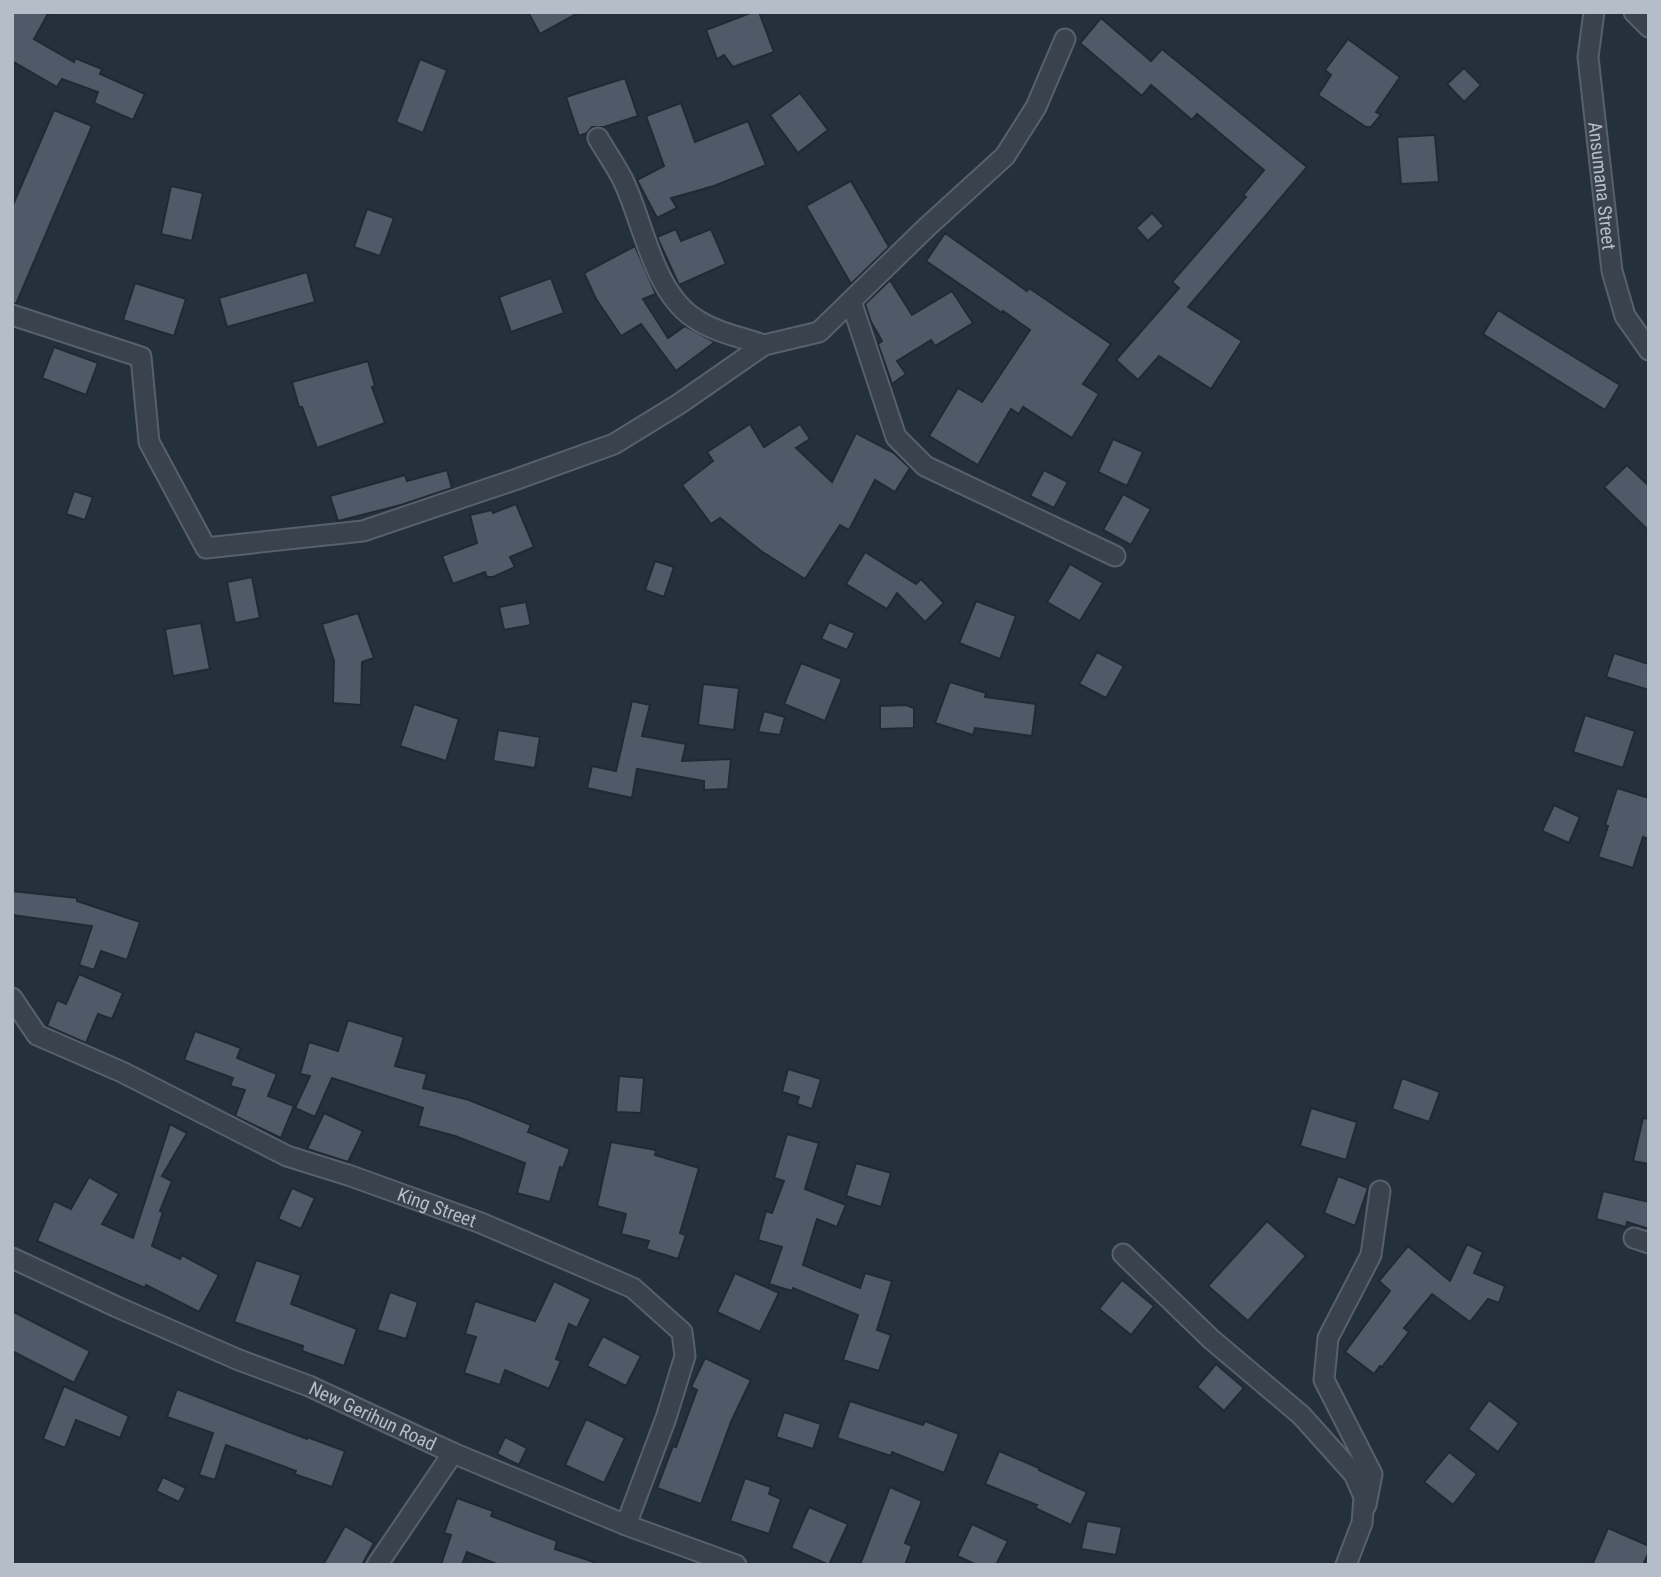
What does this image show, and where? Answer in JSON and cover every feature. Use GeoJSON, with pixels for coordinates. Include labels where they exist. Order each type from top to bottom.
{"type":"FeatureCollection","features":[{"type":"Feature","properties":{"kind":"street","name":"Ansumana Street"},"geometry":{"type":"LineString","coordinates":[[1594,12],[1588,57],[1612,271],[1625,316],[1649,351]]}},
{"type":"Feature","properties":{"kind":"street"},"geometry":{"type":"LineString","coordinates":[[1634,12],[1649,27]]}},
{"type":"Feature","properties":{"kind":"street"},"geometry":{"type":"LineString","coordinates":[[12,315],[141,357],[149,442],[206,548],[363,531],[614,444],[679,404],[764,345],[819,332],[927,227],[1006,156],[1036,107],[1065,39]]}},
{"type":"Feature","properties":{"kind":"street"},"geometry":{"type":"LineString","coordinates":[[598,138],[624,182],[644,242],[671,294],[692,317],[714,328],[764,345]]}},
{"type":"Feature","properties":{"kind":"street"},"geometry":{"type":"LineString","coordinates":[[851,301],[896,437],[925,466],[1115,556]]}},
{"type":"Feature","properties":{"kind":"street","name":"King Street"},"geometry":{"type":"LineString","coordinates":[[12,998],[37,1035],[122,1072],[287,1156],[481,1223],[634,1288],[682,1332],[685,1356],[666,1418],[626,1525]]}},
{"type":"Feature","properties":{"kind":"street"},"geometry":{"type":"LineString","coordinates":[[1346,1565],[1362,1523],[1372,1474],[1324,1380],[1328,1338],[1371,1255],[1380,1191]]}},
{"type":"Feature","properties":{"kind":"street"},"geometry":{"type":"LineString","coordinates":[[1123,1254],[1211,1339],[1310,1424],[1354,1474],[1364,1497],[1362,1523]]}},
{"type":"Feature","properties":{"kind":"street","name":"New Gerihun Road"},"geometry":{"type":"LineString","coordinates":[[12,1258],[239,1360],[309,1386],[453,1453],[626,1525],[736,1565]]}},
{"type":"Feature","properties":{"kind":"street"},"geometry":{"type":"LineString","coordinates":[[377,1565],[453,1453]]}},
{"type":"Feature","properties":{"kind":"building"},"geometry":{"type":"Polygon","coordinates":[[[12,12],[49,12],[34,39],[74,62],[75,58],[102,69],[100,74],[145,94],[133,120],[94,103],[98,92],[62,79],[57,87],[12,61],[12,12]]]}},
{"type":"Feature","properties":{"kind":"building"},"geometry":{"type":"Polygon","coordinates":[[[528,12],[580,12],[540,34],[528,12]]]}},
{"type":"Feature","properties":{"kind":"building"},"geometry":{"type":"Polygon","coordinates":[[[759,12],[774,52],[733,67],[724,55],[717,59],[706,30],[759,12]]]}},
{"type":"Feature","properties":{"kind":"building"},"geometry":{"type":"Polygon","coordinates":[[[1101,18],[1151,61],[1162,49],[1307,167],[1188,307],[1242,341],[1211,389],[1159,356],[1138,380],[1116,360],[1179,288],[1172,282],[1246,197],[1243,195],[1264,170],[1197,114],[1192,120],[1151,85],[1142,96],[1080,43],[1101,18]]]}},
{"type":"Feature","properties":{"kind":"building"},"geometry":{"type":"Polygon","coordinates":[[[1348,39],[1400,77],[1376,112],[1381,115],[1371,127],[1366,127],[1318,95],[1331,75],[1325,70],[1348,39]]]}},
{"type":"Feature","properties":{"kind":"building"},"geometry":{"type":"Polygon","coordinates":[[[420,59],[447,70],[423,133],[396,122],[420,59]]]}},
{"type":"Feature","properties":{"kind":"building"},"geometry":{"type":"Polygon","coordinates":[[[1464,68],[1481,85],[1464,102],[1447,84],[1464,68]]]}},
{"type":"Feature","properties":{"kind":"building"},"geometry":{"type":"Polygon","coordinates":[[[625,78],[638,116],[604,127],[592,127],[579,136],[566,97],[625,78]]]}},
{"type":"Feature","properties":{"kind":"building"},"geometry":{"type":"Polygon","coordinates":[[[800,93],[828,130],[798,153],[770,115],[800,93]]]}},
{"type":"Feature","properties":{"kind":"building"},"geometry":{"type":"Polygon","coordinates":[[[681,103],[695,142],[748,121],[766,165],[714,186],[671,198],[677,208],[657,218],[637,180],[664,166],[646,116],[681,103]]]}},
{"type":"Feature","properties":{"kind":"building"},"geometry":{"type":"Polygon","coordinates":[[[54,110],[92,126],[16,304],[12,303],[12,207],[54,110]]]}},
{"type":"Feature","properties":{"kind":"building"},"geometry":{"type":"Polygon","coordinates":[[[1435,135],[1439,182],[1401,184],[1397,137],[1435,135]]]}},
{"type":"Feature","properties":{"kind":"building"},"geometry":{"type":"Polygon","coordinates":[[[851,181],[889,247],[851,284],[806,206],[851,181]]]}},
{"type":"Feature","properties":{"kind":"building"},"geometry":{"type":"Polygon","coordinates":[[[171,186],[203,193],[192,241],[161,234],[171,186]]]}},
{"type":"Feature","properties":{"kind":"building"},"geometry":{"type":"Polygon","coordinates":[[[367,209],[394,218],[380,256],[354,247],[367,209]]]}},
{"type":"Feature","properties":{"kind":"building"},"geometry":{"type":"Polygon","coordinates":[[[1152,213],[1164,226],[1148,241],[1136,228],[1152,213]]]}},
{"type":"Feature","properties":{"kind":"building"},"geometry":{"type":"Polygon","coordinates":[[[676,229],[681,241],[711,229],[726,264],[679,285],[657,237],[676,229]]]}},
{"type":"Feature","properties":{"kind":"building"},"geometry":{"type":"Polygon","coordinates":[[[945,233],[1027,291],[1029,288],[1111,344],[1083,384],[1099,394],[1072,438],[1023,407],[1019,414],[1011,409],[978,465],[929,436],[958,388],[982,402],[1030,330],[926,261],[945,233]]]}},
{"type":"Feature","properties":{"kind":"building"},"geometry":{"type":"Polygon","coordinates":[[[635,246],[656,294],[643,299],[668,338],[685,326],[715,342],[676,371],[641,324],[621,336],[596,299],[584,273],[635,246]]]}},
{"type":"Feature","properties":{"kind":"building"},"geometry":{"type":"Polygon","coordinates":[[[307,272],[315,302],[227,327],[219,298],[307,272]]]}},
{"type":"Feature","properties":{"kind":"building"},"geometry":{"type":"Polygon","coordinates":[[[551,278],[564,313],[511,332],[499,297],[551,278]]]}},
{"type":"Feature","properties":{"kind":"building"},"geometry":{"type":"Polygon","coordinates":[[[890,280],[912,315],[952,291],[973,323],[935,346],[931,340],[897,361],[906,374],[892,384],[878,344],[882,341],[865,304],[890,280]]]}},
{"type":"Feature","properties":{"kind":"building"},"geometry":{"type":"Polygon","coordinates":[[[135,283],[186,299],[174,336],[123,320],[135,283]]]}},
{"type":"Feature","properties":{"kind":"building"},"geometry":{"type":"Polygon","coordinates":[[[1498,310],[1620,385],[1605,410],[1483,334],[1498,310]]]}},
{"type":"Feature","properties":{"kind":"building"},"geometry":{"type":"Polygon","coordinates":[[[54,347],[98,363],[86,395],[42,378],[54,347]]]}},
{"type":"Feature","properties":{"kind":"building"},"geometry":{"type":"Polygon","coordinates":[[[368,361],[375,386],[372,387],[385,423],[317,448],[302,407],[299,407],[292,382],[368,361]]]}},
{"type":"Feature","properties":{"kind":"building"},"geometry":{"type":"Polygon","coordinates":[[[750,424],[764,447],[800,424],[810,439],[796,448],[832,482],[856,433],[894,453],[910,468],[895,492],[875,480],[849,530],[840,525],[805,579],[761,551],[720,518],[711,524],[682,485],[713,461],[707,452],[750,424]]]}},
{"type":"Feature","properties":{"kind":"building"},"geometry":{"type":"Polygon","coordinates":[[[1113,439],[1143,452],[1127,486],[1098,472],[1113,439]]]}},
{"type":"Feature","properties":{"kind":"building"},"geometry":{"type":"Polygon","coordinates":[[[1627,465],[1649,486],[1649,531],[1604,487],[1627,465]]]}},
{"type":"Feature","properties":{"kind":"building"},"geometry":{"type":"Polygon","coordinates":[[[447,470],[452,488],[401,505],[338,521],[330,496],[405,475],[407,481],[447,470]]]}},
{"type":"Feature","properties":{"kind":"building"},"geometry":{"type":"Polygon","coordinates":[[[1044,470],[1068,482],[1054,508],[1030,496],[1044,470]]]}},
{"type":"Feature","properties":{"kind":"building"},"geometry":{"type":"Polygon","coordinates":[[[74,491],[93,497],[85,520],[66,514],[74,491]]]}},
{"type":"Feature","properties":{"kind":"building"},"geometry":{"type":"Polygon","coordinates":[[[1123,494],[1151,509],[1131,545],[1103,530],[1123,494]]]}},
{"type":"Feature","properties":{"kind":"building"},"geometry":{"type":"Polygon","coordinates":[[[516,504],[534,547],[510,557],[515,567],[493,577],[487,577],[485,572],[453,584],[442,556],[477,543],[470,515],[492,510],[493,513],[516,504]]]}},
{"type":"Feature","properties":{"kind":"building"},"geometry":{"type":"Polygon","coordinates":[[[865,552],[916,584],[921,579],[944,603],[925,622],[897,593],[887,609],[846,584],[865,552]]]}},
{"type":"Feature","properties":{"kind":"building"},"geometry":{"type":"Polygon","coordinates":[[[655,561],[674,567],[664,597],[645,590],[655,561]]]}},
{"type":"Feature","properties":{"kind":"building"},"geometry":{"type":"Polygon","coordinates":[[[1070,564],[1103,583],[1080,621],[1047,602],[1070,564]]]}},
{"type":"Feature","properties":{"kind":"building"},"geometry":{"type":"Polygon","coordinates":[[[252,577],[260,618],[235,623],[227,582],[252,577]]]}},
{"type":"Feature","properties":{"kind":"building"},"geometry":{"type":"Polygon","coordinates":[[[976,601],[1016,616],[1000,659],[959,643],[976,601]]]}},
{"type":"Feature","properties":{"kind":"building"},"geometry":{"type":"Polygon","coordinates":[[[526,602],[531,625],[504,630],[499,607],[526,602]]]}},
{"type":"Feature","properties":{"kind":"building"},"geometry":{"type":"Polygon","coordinates":[[[358,613],[374,658],[362,662],[361,705],[333,703],[334,661],[322,624],[358,613]]]}},
{"type":"Feature","properties":{"kind":"building"},"geometry":{"type":"Polygon","coordinates":[[[829,622],[855,633],[847,650],[821,639],[829,622]]]}},
{"type":"Feature","properties":{"kind":"building"},"geometry":{"type":"Polygon","coordinates":[[[201,623],[210,669],[173,676],[165,629],[201,623]]]}},
{"type":"Feature","properties":{"kind":"building"},"geometry":{"type":"Polygon","coordinates":[[[1097,652],[1124,666],[1106,698],[1079,684],[1097,652]]]}},
{"type":"Feature","properties":{"kind":"building"},"geometry":{"type":"Polygon","coordinates":[[[1614,653],[1649,664],[1649,690],[1606,677],[1614,653]]]}},
{"type":"Feature","properties":{"kind":"building"},"geometry":{"type":"Polygon","coordinates":[[[801,663],[842,679],[825,721],[784,704],[801,663]]]}},
{"type":"Feature","properties":{"kind":"building"},"geometry":{"type":"Polygon","coordinates":[[[950,682],[986,693],[985,697],[1036,704],[1032,736],[975,728],[973,735],[935,723],[950,682]]]}},
{"type":"Feature","properties":{"kind":"building"},"geometry":{"type":"Polygon","coordinates":[[[703,684],[739,688],[734,730],[698,725],[703,684]]]}},
{"type":"Feature","properties":{"kind":"building"},"geometry":{"type":"Polygon","coordinates":[[[632,701],[650,705],[642,736],[686,744],[682,761],[731,759],[728,789],[704,790],[704,781],[637,769],[632,798],[587,788],[592,766],[616,771],[632,701]]]}},
{"type":"Feature","properties":{"kind":"building"},"geometry":{"type":"Polygon","coordinates":[[[414,704],[459,719],[446,761],[400,746],[414,704]]]}},
{"type":"Feature","properties":{"kind":"building"},"geometry":{"type":"Polygon","coordinates":[[[906,705],[914,708],[914,728],[880,729],[880,706],[906,705]]]}},
{"type":"Feature","properties":{"kind":"building"},"geometry":{"type":"Polygon","coordinates":[[[764,711],[785,717],[780,735],[758,732],[764,711]]]}},
{"type":"Feature","properties":{"kind":"building"},"geometry":{"type":"Polygon","coordinates":[[[1585,715],[1635,731],[1623,768],[1573,752],[1585,715]]]}},
{"type":"Feature","properties":{"kind":"building"},"geometry":{"type":"Polygon","coordinates":[[[498,730],[540,737],[535,768],[493,761],[498,730]]]}},
{"type":"Feature","properties":{"kind":"building"},"geometry":{"type":"Polygon","coordinates":[[[1617,788],[1649,798],[1649,839],[1643,837],[1633,868],[1598,857],[1617,788]]]}},
{"type":"Feature","properties":{"kind":"building"},"geometry":{"type":"Polygon","coordinates":[[[1554,805],[1580,817],[1569,843],[1542,831],[1554,805]]]}},
{"type":"Feature","properties":{"kind":"building"},"geometry":{"type":"Polygon","coordinates":[[[12,891],[77,898],[77,901],[140,922],[127,960],[101,951],[94,970],[79,965],[92,926],[12,915],[12,891]]]}},
{"type":"Feature","properties":{"kind":"building"},"geometry":{"type":"Polygon","coordinates":[[[79,974],[123,993],[112,1019],[98,1014],[86,1043],[47,1026],[57,1000],[66,1004],[79,974]]]}},
{"type":"Feature","properties":{"kind":"building"},"geometry":{"type":"Polygon","coordinates":[[[348,1020],[404,1037],[395,1066],[427,1074],[423,1088],[469,1100],[531,1125],[528,1132],[570,1149],[563,1168],[560,1167],[550,1202],[517,1193],[525,1163],[455,1136],[418,1126],[423,1108],[332,1078],[315,1117],[295,1108],[310,1076],[300,1074],[309,1042],[338,1051],[348,1020]]]}},
{"type":"Feature","properties":{"kind":"building"},"geometry":{"type":"Polygon","coordinates":[[[195,1031],[241,1048],[237,1058],[277,1074],[268,1096],[294,1106],[281,1138],[235,1116],[245,1090],[230,1086],[233,1078],[184,1060],[195,1031]]]}},
{"type":"Feature","properties":{"kind":"building"},"geometry":{"type":"Polygon","coordinates":[[[788,1069],[821,1079],[812,1109],[797,1104],[799,1097],[782,1092],[788,1069]]]}},
{"type":"Feature","properties":{"kind":"building"},"geometry":{"type":"Polygon","coordinates":[[[619,1076],[644,1078],[641,1113],[616,1112],[619,1076]]]}},
{"type":"Feature","properties":{"kind":"building"},"geometry":{"type":"Polygon","coordinates":[[[1402,1078],[1440,1092],[1429,1122],[1392,1109],[1402,1078]]]}},
{"type":"Feature","properties":{"kind":"building"},"geometry":{"type":"Polygon","coordinates":[[[1311,1108],[1357,1122],[1346,1160],[1300,1146],[1311,1108]]]}},
{"type":"Feature","properties":{"kind":"building"},"geometry":{"type":"Polygon","coordinates":[[[324,1113],[363,1131],[348,1162],[307,1149],[324,1113]]]}},
{"type":"Feature","properties":{"kind":"building"},"geometry":{"type":"Polygon","coordinates":[[[1643,1118],[1649,1119],[1649,1164],[1633,1161],[1643,1118]]]}},
{"type":"Feature","properties":{"kind":"building"},"geometry":{"type":"Polygon","coordinates":[[[170,1124],[187,1133],[162,1176],[172,1181],[160,1211],[163,1212],[152,1246],[180,1259],[182,1255],[219,1275],[199,1312],[146,1285],[145,1288],[37,1241],[54,1201],[71,1209],[89,1177],[119,1194],[102,1224],[133,1238],[170,1124]]]}},
{"type":"Feature","properties":{"kind":"building"},"geometry":{"type":"Polygon","coordinates":[[[787,1134],[819,1143],[805,1189],[846,1205],[837,1227],[817,1219],[803,1265],[860,1288],[865,1273],[892,1281],[877,1330],[891,1335],[879,1371],[843,1360],[858,1315],[793,1288],[792,1291],[769,1284],[782,1247],[758,1240],[766,1211],[772,1213],[784,1181],[774,1178],[787,1134]]]}},
{"type":"Feature","properties":{"kind":"building"},"geometry":{"type":"Polygon","coordinates":[[[611,1142],[656,1150],[655,1155],[699,1168],[680,1233],[686,1235],[678,1259],[646,1249],[649,1241],[621,1234],[626,1214],[597,1206],[611,1142]]]}},
{"type":"Feature","properties":{"kind":"building"},"geometry":{"type":"Polygon","coordinates":[[[856,1163],[891,1173],[881,1207],[846,1196],[856,1163]]]}},
{"type":"Feature","properties":{"kind":"building"},"geometry":{"type":"Polygon","coordinates":[[[1338,1176],[1368,1188],[1355,1226],[1324,1213],[1338,1176]]]}},
{"type":"Feature","properties":{"kind":"building"},"geometry":{"type":"Polygon","coordinates":[[[292,1188],[315,1198],[301,1229],[278,1219],[292,1188]]]}},
{"type":"Feature","properties":{"kind":"building"},"geometry":{"type":"Polygon","coordinates":[[[1603,1191],[1649,1202],[1649,1229],[1627,1222],[1626,1227],[1596,1219],[1603,1191]]]}},
{"type":"Feature","properties":{"kind":"building"},"geometry":{"type":"Polygon","coordinates":[[[1267,1221],[1306,1256],[1248,1321],[1208,1286],[1267,1221]]]}},
{"type":"Feature","properties":{"kind":"building"},"geometry":{"type":"Polygon","coordinates":[[[1467,1244],[1483,1252],[1474,1273],[1505,1286],[1499,1303],[1488,1299],[1470,1322],[1432,1294],[1404,1328],[1409,1332],[1374,1374],[1345,1352],[1390,1291],[1379,1281],[1408,1246],[1450,1281],[1467,1244]]]}},
{"type":"Feature","properties":{"kind":"building"},"geometry":{"type":"Polygon","coordinates":[[[256,1260],[301,1275],[291,1304],[357,1329],[344,1366],[302,1351],[303,1346],[234,1322],[256,1260]]]}},
{"type":"Feature","properties":{"kind":"building"},"geometry":{"type":"Polygon","coordinates":[[[735,1273],[779,1293],[760,1332],[717,1312],[735,1273]]]}},
{"type":"Feature","properties":{"kind":"building"},"geometry":{"type":"Polygon","coordinates":[[[1122,1280],[1154,1306],[1131,1335],[1099,1309],[1122,1280]]]}},
{"type":"Feature","properties":{"kind":"building"},"geometry":{"type":"Polygon","coordinates":[[[554,1281],[591,1299],[577,1328],[569,1324],[556,1359],[561,1361],[549,1389],[505,1370],[500,1385],[464,1373],[476,1337],[465,1334],[475,1301],[535,1321],[554,1281]]]}},
{"type":"Feature","properties":{"kind":"building"},"geometry":{"type":"Polygon","coordinates":[[[390,1292],[418,1302],[406,1339],[377,1330],[390,1292]]]}},
{"type":"Feature","properties":{"kind":"building"},"geometry":{"type":"Polygon","coordinates":[[[12,1311],[90,1351],[74,1383],[12,1351],[12,1311]]]}},
{"type":"Feature","properties":{"kind":"building"},"geometry":{"type":"Polygon","coordinates":[[[603,1336],[641,1356],[626,1386],[587,1366],[603,1336]]]}},
{"type":"Feature","properties":{"kind":"building"},"geometry":{"type":"Polygon","coordinates":[[[705,1358],[751,1380],[731,1422],[701,1504],[657,1488],[673,1446],[676,1447],[697,1390],[691,1387],[705,1358]]]}},
{"type":"Feature","properties":{"kind":"building"},"geometry":{"type":"Polygon","coordinates":[[[1216,1364],[1244,1388],[1224,1411],[1197,1387],[1216,1364]]]}},
{"type":"Feature","properties":{"kind":"building"},"geometry":{"type":"Polygon","coordinates":[[[64,1386],[129,1416],[120,1438],[76,1420],[65,1448],[43,1439],[64,1386]]]}},
{"type":"Feature","properties":{"kind":"building"},"geometry":{"type":"Polygon","coordinates":[[[177,1389],[345,1451],[332,1487],[226,1445],[215,1480],[199,1475],[213,1433],[167,1417],[177,1389]]]}},
{"type":"Feature","properties":{"kind":"building"},"geometry":{"type":"Polygon","coordinates":[[[1489,1400],[1519,1423],[1498,1452],[1468,1429],[1489,1400]]]}},
{"type":"Feature","properties":{"kind":"building"},"geometry":{"type":"Polygon","coordinates":[[[850,1401],[923,1425],[925,1421],[959,1434],[944,1473],[892,1452],[891,1456],[837,1438],[850,1401]]]}},
{"type":"Feature","properties":{"kind":"building"},"geometry":{"type":"Polygon","coordinates":[[[784,1412],[821,1424],[813,1449],[776,1437],[784,1412]]]}},
{"type":"Feature","properties":{"kind":"building"},"geometry":{"type":"Polygon","coordinates":[[[586,1419],[625,1438],[604,1483],[565,1465],[586,1419]]]}},
{"type":"Feature","properties":{"kind":"building"},"geometry":{"type":"Polygon","coordinates":[[[505,1437],[527,1448],[519,1465],[497,1454],[505,1437]]]}},
{"type":"Feature","properties":{"kind":"building"},"geometry":{"type":"Polygon","coordinates":[[[999,1451],[1087,1492],[1071,1525],[1035,1508],[1037,1505],[985,1484],[999,1451]]]}},
{"type":"Feature","properties":{"kind":"building"},"geometry":{"type":"Polygon","coordinates":[[[1449,1452],[1477,1474],[1453,1505],[1424,1482],[1449,1452]]]}},
{"type":"Feature","properties":{"kind":"building"},"geometry":{"type":"Polygon","coordinates":[[[163,1477],[186,1488],[179,1502],[156,1491],[163,1477]]]}},
{"type":"Feature","properties":{"kind":"building"},"geometry":{"type":"Polygon","coordinates":[[[745,1478],[771,1487],[769,1494],[781,1499],[769,1534],[730,1521],[745,1478]]]}},
{"type":"Feature","properties":{"kind":"building"},"geometry":{"type":"Polygon","coordinates":[[[890,1487],[922,1501],[905,1543],[912,1546],[905,1565],[860,1565],[890,1487]]]}},
{"type":"Feature","properties":{"kind":"building"},"geometry":{"type":"Polygon","coordinates":[[[457,1498],[493,1511],[491,1516],[557,1541],[555,1549],[594,1562],[593,1565],[499,1565],[467,1552],[462,1565],[441,1565],[451,1535],[444,1533],[457,1498]]]}},
{"type":"Feature","properties":{"kind":"building"},"geometry":{"type":"Polygon","coordinates":[[[809,1507],[848,1524],[829,1565],[791,1548],[809,1507]]]}},
{"type":"Feature","properties":{"kind":"building"},"geometry":{"type":"Polygon","coordinates":[[[1087,1521],[1122,1527],[1116,1555],[1081,1549],[1087,1521]]]}},
{"type":"Feature","properties":{"kind":"building"},"geometry":{"type":"Polygon","coordinates":[[[972,1524],[1008,1541],[996,1565],[977,1565],[957,1556],[972,1524]]]}},
{"type":"Feature","properties":{"kind":"building"},"geometry":{"type":"Polygon","coordinates":[[[345,1526],[374,1543],[362,1565],[323,1565],[345,1526]]]}},
{"type":"Feature","properties":{"kind":"building"},"geometry":{"type":"Polygon","coordinates":[[[1608,1528],[1649,1546],[1643,1565],[1592,1565],[1608,1528]]]}}]}
